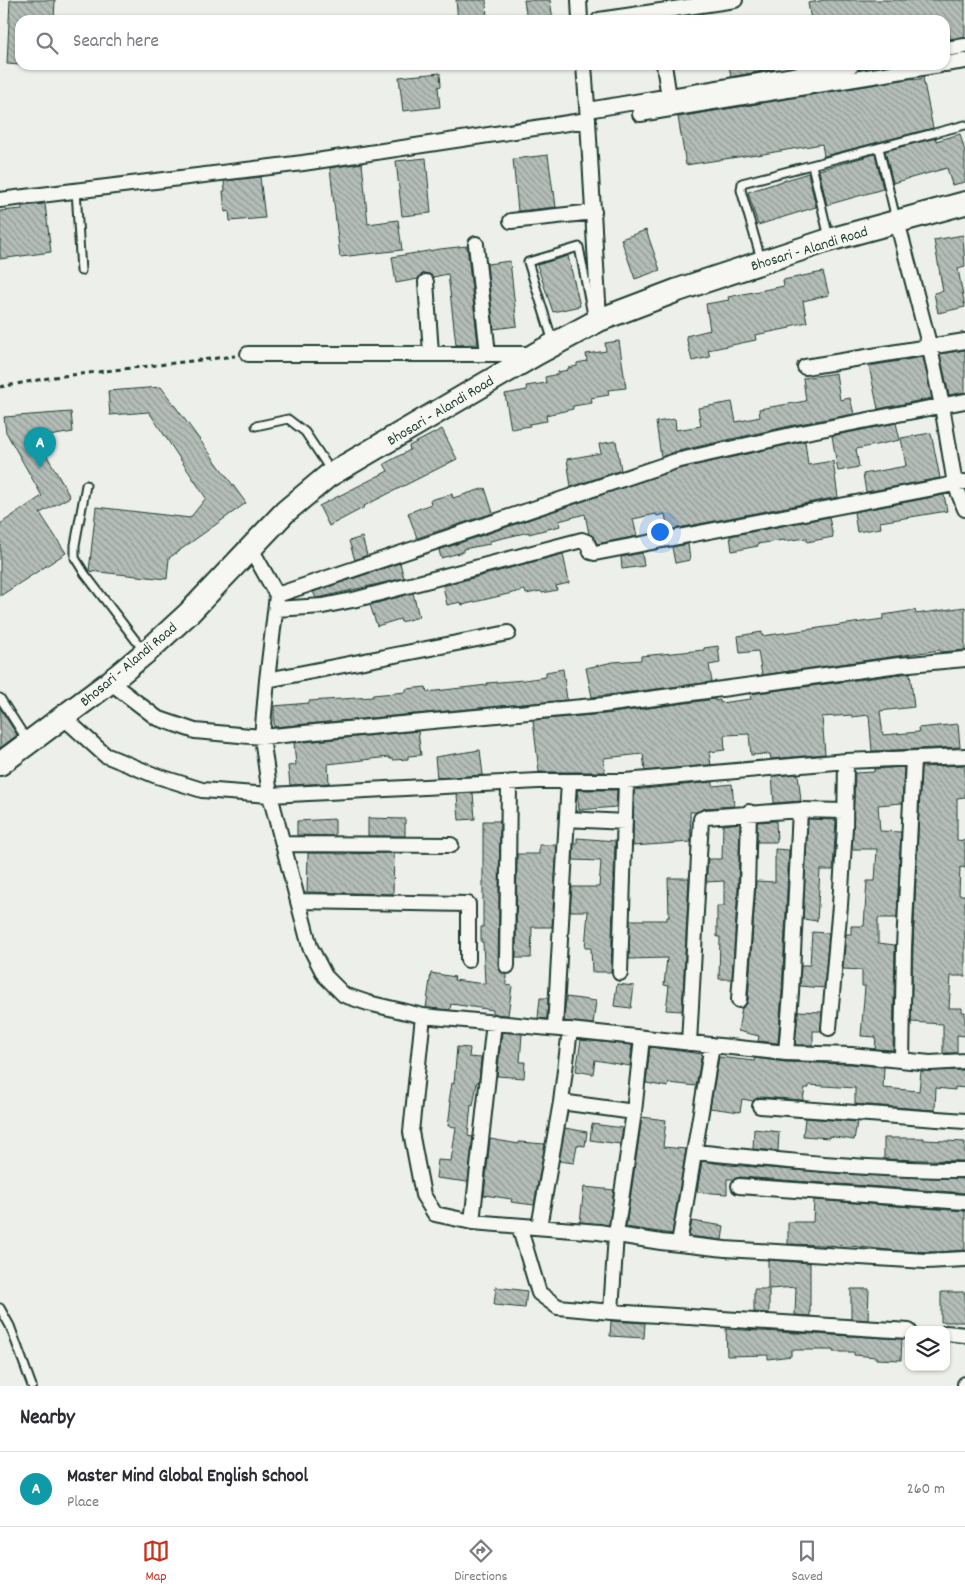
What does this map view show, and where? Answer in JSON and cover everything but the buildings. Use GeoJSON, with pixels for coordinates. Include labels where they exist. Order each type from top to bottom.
{"type":"FeatureCollection","features":[{"type":"Feature","properties":{"kind":"main road","name":"Bhosari - Alandi Road"},"geometry":{"type":"LineString","coordinates":[[0,764],[110,682],[145,653],[189,613],[285,512],[333,473],[545,349],[597,321],[678,290],[829,240],[965,203]]}},
{"type":"Feature","properties":{"kind":"street"},"geometry":{"type":"LineString","coordinates":[[579,0],[580,15]]}},
{"type":"Feature","properties":{"kind":"street"},"geometry":{"type":"LineString","coordinates":[[633,15],[735,0]]}},
{"type":"Feature","properties":{"kind":"street"},"geometry":{"type":"LineString","coordinates":[[950,48],[965,46]]}},
{"type":"Feature","properties":{"kind":"street"},"geometry":{"type":"LineString","coordinates":[[950,63],[965,61]]}},
{"type":"Feature","properties":{"kind":"street"},"geometry":{"type":"LineString","coordinates":[[584,70],[594,212],[597,321]]}},
{"type":"Feature","properties":{"kind":"street"},"geometry":{"type":"LineString","coordinates":[[665,70],[668,97]]}},
{"type":"Feature","properties":{"kind":"street"},"geometry":{"type":"LineString","coordinates":[[0,200],[303,163],[588,115],[668,97],[823,70]]}},
{"type":"Feature","properties":{"kind":"street"},"geometry":{"type":"LineString","coordinates":[[640,114],[909,70]]}},
{"type":"Feature","properties":{"kind":"street"},"geometry":{"type":"LineString","coordinates":[[511,221],[594,212]]}},
{"type":"Feature","properties":{"kind":"street"},"geometry":{"type":"LineString","coordinates":[[897,221],[930,348],[965,509]]}},
{"type":"Feature","properties":{"kind":"street"},"geometry":{"type":"LineString","coordinates":[[476,244],[488,354]]}},
{"type":"Feature","properties":{"kind":"street"},"geometry":{"type":"LineString","coordinates":[[426,282],[431,353]]}},
{"type":"Feature","properties":{"kind":"street"},"geometry":{"type":"LineString","coordinates":[[805,367],[965,341]]}},
{"type":"Feature","properties":{"kind":"street"},"geometry":{"type":"LineString","coordinates":[[248,354],[488,354],[545,349]]}},
{"type":"Feature","properties":{"kind":"street"},"geometry":{"type":"LineString","coordinates":[[277,602],[676,461],[796,434],[965,401]]}},
{"type":"Feature","properties":{"kind":"street"},"geometry":{"type":"LineString","coordinates":[[277,602],[323,606],[357,599],[582,540],[587,542],[591,552],[594,553],[960,483]]}},
{"type":"Feature","properties":{"kind":"street"},"geometry":{"type":"LineString","coordinates":[[250,547],[277,602],[262,737],[270,795],[310,948],[325,976],[344,996],[368,1004],[423,1016],[786,1053],[851,1054],[930,1062],[965,1061]]}},
{"type":"Feature","properties":{"kind":"street"},"geometry":{"type":"LineString","coordinates":[[267,680],[508,633]]}},
{"type":"Feature","properties":{"kind":"street"},"geometry":{"type":"LineString","coordinates":[[110,682],[158,718],[195,731],[262,737],[604,705],[899,665],[965,659]]}},
{"type":"Feature","properties":{"kind":"street"},"geometry":{"type":"LineString","coordinates":[[63,717],[105,755],[154,775],[202,790],[270,795],[509,783],[626,781],[846,761],[965,756]]}},
{"type":"Feature","properties":{"kind":"street"},"geometry":{"type":"LineString","coordinates":[[902,1060],[904,947],[913,759]]}},
{"type":"Feature","properties":{"kind":"street"},"geometry":{"type":"LineString","coordinates":[[829,1028],[840,905],[846,761]]}},
{"type":"Feature","properties":{"kind":"street"},"geometry":{"type":"LineString","coordinates":[[555,1028],[569,781]]}},
{"type":"Feature","properties":{"kind":"street"},"geometry":{"type":"LineString","coordinates":[[620,973],[626,781]]}},
{"type":"Feature","properties":{"kind":"street"},"geometry":{"type":"LineString","coordinates":[[507,966],[509,783]]}},
{"type":"Feature","properties":{"kind":"street"},"geometry":{"type":"LineString","coordinates":[[786,1053],[792,993],[800,810]]}},
{"type":"Feature","properties":{"kind":"street"},"geometry":{"type":"LineString","coordinates":[[689,1043],[700,822],[706,816],[749,812],[845,810]]}},
{"type":"Feature","properties":{"kind":"street"},"geometry":{"type":"LineString","coordinates":[[739,1000],[747,888],[749,812]]}},
{"type":"Feature","properties":{"kind":"street"},"geometry":{"type":"LineString","coordinates":[[567,820],[625,822]]}},
{"type":"Feature","properties":{"kind":"street"},"geometry":{"type":"LineString","coordinates":[[283,844],[451,845]]}},
{"type":"Feature","properties":{"kind":"street"},"geometry":{"type":"LineString","coordinates":[[298,901],[468,904],[468,960]]}},
{"type":"Feature","properties":{"kind":"street"},"geometry":{"type":"LineString","coordinates":[[423,1016],[412,1132],[423,1195],[435,1214],[472,1222],[598,1232],[725,1249],[926,1261],[965,1259]]}},
{"type":"Feature","properties":{"kind":"street"},"geometry":{"type":"LineString","coordinates":[[472,1222],[494,1022]]}},
{"type":"Feature","properties":{"kind":"street"},"geometry":{"type":"LineString","coordinates":[[539,1227],[561,1102],[570,1030]]}},
{"type":"Feature","properties":{"kind":"street"},"geometry":{"type":"LineString","coordinates":[[611,1312],[616,1234],[634,1112],[642,1038]]}},
{"type":"Feature","properties":{"kind":"street"},"geometry":{"type":"LineString","coordinates":[[679,1244],[712,1045]]}},
{"type":"Feature","properties":{"kind":"street"},"geometry":{"type":"LineString","coordinates":[[561,1102],[634,1112]]}},
{"type":"Feature","properties":{"kind":"street"},"geometry":{"type":"LineString","coordinates":[[760,1106],[965,1121]]}},
{"type":"Feature","properties":{"kind":"street"},"geometry":{"type":"LineString","coordinates":[[695,1152],[809,1164],[910,1170],[965,1170]]}},
{"type":"Feature","properties":{"kind":"street"},"geometry":{"type":"LineString","coordinates":[[738,1186],[965,1202]]}},
{"type":"Feature","properties":{"kind":"street"},"geometry":{"type":"LineString","coordinates":[[520,1226],[539,1293],[558,1307],[905,1331]]}},
{"type":"Feature","properties":{"kind":"street"},"geometry":{"type":"LineString","coordinates":[[950,1333],[965,1334]]}},
{"type":"Feature","properties":{"kind":"lane"},"geometry":{"type":"LineString","coordinates":[[761,262],[741,190],[742,183],[964,127]]}},
{"type":"Feature","properties":{"kind":"lane"},"geometry":{"type":"LineString","coordinates":[[879,148],[897,221]]}},
{"type":"Feature","properties":{"kind":"lane"},"geometry":{"type":"LineString","coordinates":[[812,165],[829,240]]}},
{"type":"Feature","properties":{"kind":"lane"},"geometry":{"type":"LineString","coordinates":[[76,190],[81,271]]}},
{"type":"Feature","properties":{"kind":"lane"},"geometry":{"type":"LineString","coordinates":[[545,349],[528,262],[579,246],[597,321]]}},
{"type":"Feature","properties":{"kind":"lane"},"geometry":{"type":"LineString","coordinates":[[256,426],[288,419],[305,432],[333,473]]}},
{"type":"Feature","properties":{"kind":"lane"},"geometry":{"type":"LineString","coordinates":[[86,485],[75,544],[76,558],[85,574],[145,653]]}},
{"type":"Feature","properties":{"kind":"lane"},"geometry":{"type":"LineString","coordinates":[[0,698],[29,743]]}},
{"type":"Feature","properties":{"kind":"lane"},"geometry":{"type":"LineString","coordinates":[[0,1308],[10,1326],[32,1386]]}},
{"type":"Feature","properties":{"kind":"path"},"geometry":{"type":"LineString","coordinates":[[0,387],[54,376],[248,354]]}},
{"type":"Feature","properties":{"kind":"place","name":"Master Mind Global English School"},"geometry":{"type":"Point","coordinates":[40,468]}}]}
